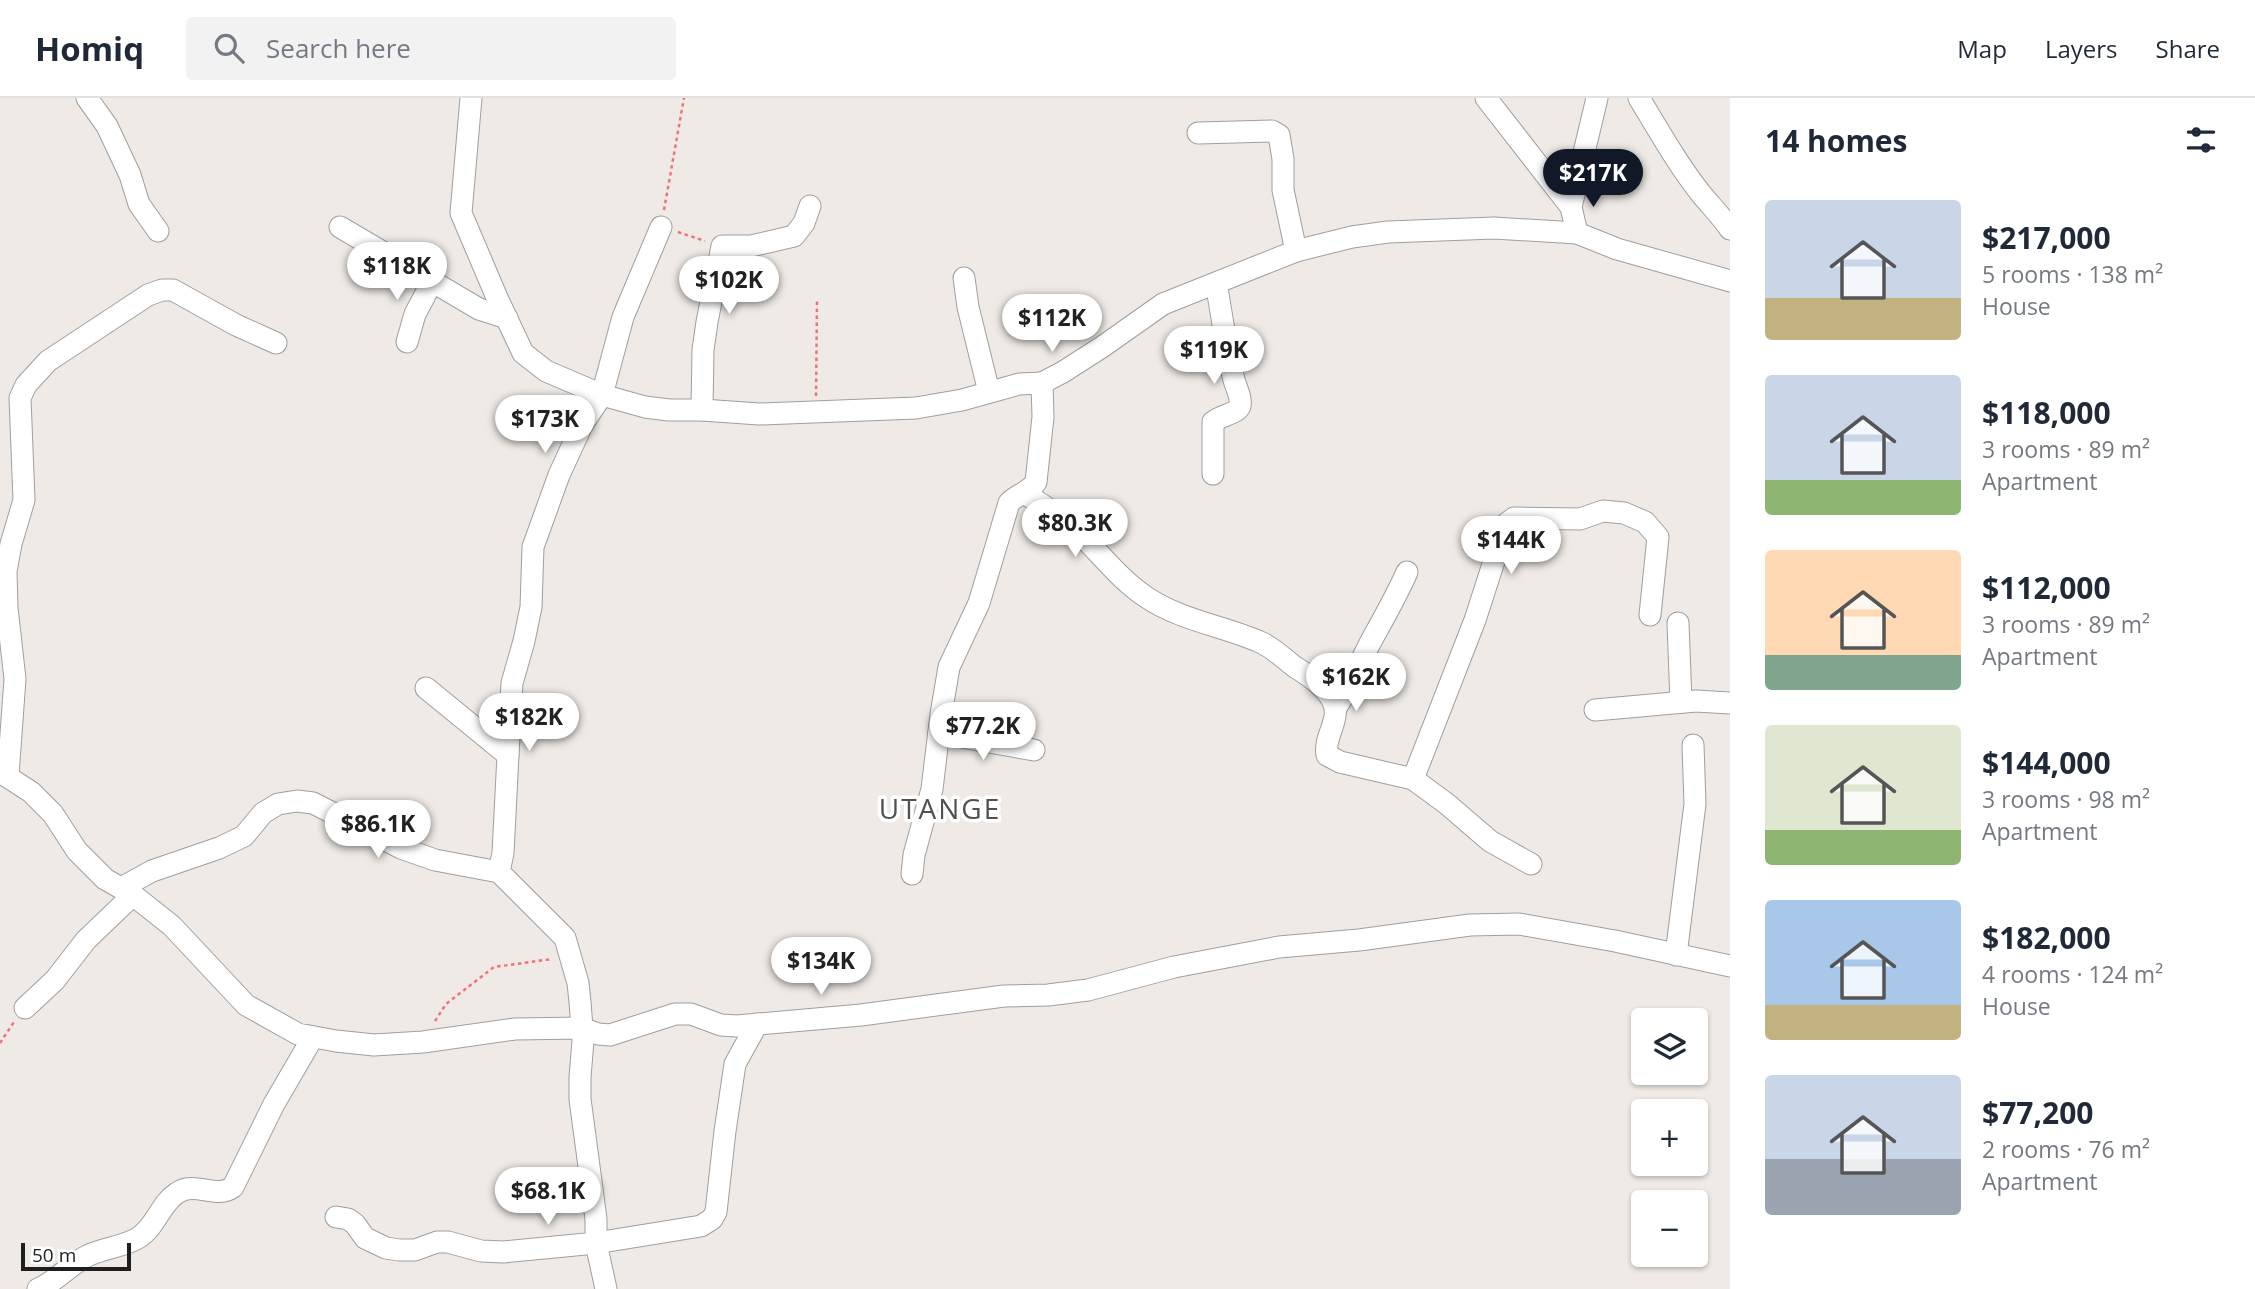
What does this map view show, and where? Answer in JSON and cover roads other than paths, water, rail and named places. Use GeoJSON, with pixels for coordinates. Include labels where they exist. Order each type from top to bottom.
{"type":"FeatureCollection","features":[{"type":"Feature","properties":{"kind":"street"},"geometry":{"type":"LineString","coordinates":[[87,98],[107,126],[130,175],[139,204],[158,231]]}},
{"type":"Feature","properties":{"kind":"street"},"geometry":{"type":"LineString","coordinates":[[471,98],[461,213],[523,353],[546,371],[602,395],[645,407],[759,414],[916,408],[1019,384],[1042,383],[1102,347],[1163,304],[1189,292],[1296,251],[1352,237],[1388,232],[1494,228],[1577,233],[1616,249],[1730,281]]}},
{"type":"Feature","properties":{"kind":"street"},"geometry":{"type":"LineString","coordinates":[[1486,98],[1570,207],[1577,233]]}},
{"type":"Feature","properties":{"kind":"street"},"geometry":{"type":"LineString","coordinates":[[1570,207],[1597,98]]}},
{"type":"Feature","properties":{"kind":"street"},"geometry":{"type":"LineString","coordinates":[[1639,98],[1667,145],[1730,229]]}},
{"type":"Feature","properties":{"kind":"street"},"geometry":{"type":"LineString","coordinates":[[1199,133],[1272,131],[1279,135],[1283,159],[1283,190],[1296,251]]}},
{"type":"Feature","properties":{"kind":"street"},"geometry":{"type":"LineString","coordinates":[[702,410],[703,350],[722,246],[751,246],[794,236],[804,223],[810,206]]}},
{"type":"Feature","properties":{"kind":"street"},"geometry":{"type":"LineString","coordinates":[[340,227],[479,309],[506,318]]}},
{"type":"Feature","properties":{"kind":"street"},"geometry":{"type":"LineString","coordinates":[[499,872],[503,853],[512,683],[531,607],[533,547],[559,475],[582,425],[602,395],[623,317],[661,227]]}},
{"type":"Feature","properties":{"kind":"street"},"geometry":{"type":"LineString","coordinates":[[964,278],[968,307],[989,392]]}},
{"type":"Feature","properties":{"kind":"street"},"geometry":{"type":"LineString","coordinates":[[407,342],[422,296],[432,282]]}},
{"type":"Feature","properties":{"kind":"street"},"geometry":{"type":"LineString","coordinates":[[1213,474],[1213,422],[1220,416],[1239,409],[1241,403],[1216,283]]}},
{"type":"Feature","properties":{"kind":"street"},"geometry":{"type":"LineString","coordinates":[[276,343],[236,325],[173,290],[162,290],[148,295],[48,361],[26,385],[20,398],[24,500],[10,544],[6,570],[7,608],[15,679],[4,774],[31,792],[53,814],[77,851],[106,879],[127,891],[172,926],[246,1005],[298,1034],[374,1045],[423,1042],[515,1029],[582,1028],[610,1035],[675,1014],[691,1014],[721,1025],[861,1015],[1004,996],[1048,995],[1088,990],[1174,967],[1279,947],[1359,940],[1470,925],[1519,924],[1730,966]]}},
{"type":"Feature","properties":{"kind":"street"},"geometry":{"type":"LineString","coordinates":[[912,874],[914,855],[932,789],[949,667],[979,603],[1009,503],[1032,489],[1036,482],[1043,416],[1042,383]]}},
{"type":"Feature","properties":{"kind":"street"},"geometry":{"type":"LineString","coordinates":[[1024,493],[1075,529],[1145,597],[1166,608],[1261,643],[1308,675],[1331,697],[1336,708],[1335,723],[1326,746],[1327,755],[1340,762],[1413,779],[1490,841],[1531,864]]}},
{"type":"Feature","properties":{"kind":"street"},"geometry":{"type":"LineString","coordinates":[[1413,779],[1475,620],[1506,524],[1514,518],[1580,519],[1603,511],[1624,513],[1644,522],[1658,537],[1650,615]]}},
{"type":"Feature","properties":{"kind":"street"},"geometry":{"type":"LineString","coordinates":[[1336,708],[1349,688],[1406,572]]}},
{"type":"Feature","properties":{"kind":"street"},"geometry":{"type":"LineString","coordinates":[[1678,623],[1681,702]]}},
{"type":"Feature","properties":{"kind":"street"},"geometry":{"type":"LineString","coordinates":[[426,688],[509,755]]}},
{"type":"Feature","properties":{"kind":"street"},"geometry":{"type":"LineString","coordinates":[[1595,710],[1681,702],[1730,703]]}},
{"type":"Feature","properties":{"kind":"street"},"geometry":{"type":"LineString","coordinates":[[939,733],[1034,750]]}},
{"type":"Feature","properties":{"kind":"street"},"geometry":{"type":"LineString","coordinates":[[1676,954],[1695,804],[1693,745]]}},
{"type":"Feature","properties":{"kind":"street"},"geometry":{"type":"LineString","coordinates":[[25,1008],[55,980],[127,891],[152,872],[219,848],[244,835],[263,813],[278,804],[296,801],[313,803],[401,848],[435,860],[499,872],[565,938],[578,983],[582,1028],[580,1099],[596,1219],[596,1243],[606,1289]]}},
{"type":"Feature","properties":{"kind":"street"},"geometry":{"type":"LineString","coordinates":[[336,1217],[348,1219],[355,1224],[365,1238],[386,1248],[399,1250],[415,1250],[437,1242],[447,1242],[481,1251],[503,1252],[596,1243],[701,1226],[712,1219],[716,1212],[735,1064],[757,1024]]}},
{"type":"Feature","properties":{"kind":"street"},"geometry":{"type":"LineString","coordinates":[[38,1289],[90,1254],[138,1238],[177,1192],[200,1188],[219,1193],[233,1187],[274,1104],[313,1037]]}},
{"type":"Feature","properties":{"kind":"district","name":"UTANGE"},"geometry":{"type":"Point","coordinates":[940,808]}}]}
